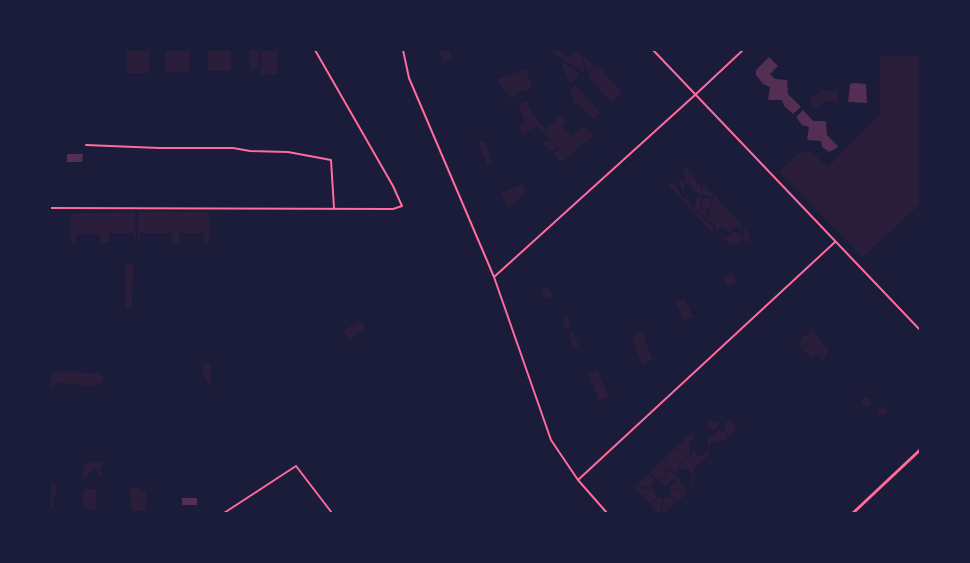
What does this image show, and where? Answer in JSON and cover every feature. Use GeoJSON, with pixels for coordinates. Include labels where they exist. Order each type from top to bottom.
{"type":"FeatureCollection","features":[{"type":"Feature","properties":{"kind":"main road"},"geometry":{"type":"LineString","coordinates":[[853,513],[920,450]]}},
{"type":"Feature","properties":{"kind":"street"},"geometry":{"type":"LineString","coordinates":[[50,208],[393,209],[402,206],[393,186],[315,50]]}},
{"type":"Feature","properties":{"kind":"street"},"geometry":{"type":"LineString","coordinates":[[403,50],[409,78],[494,277],[551,440],[578,480],[606,513]]}},
{"type":"Feature","properties":{"kind":"street"},"geometry":{"type":"LineString","coordinates":[[653,50],[695,96],[920,330]]}},
{"type":"Feature","properties":{"kind":"street"},"geometry":{"type":"LineString","coordinates":[[494,277],[695,96],[743,50]]}},
{"type":"Feature","properties":{"kind":"street"},"geometry":{"type":"LineString","coordinates":[[86,145],[159,148],[232,148],[250,151],[288,152],[331,160],[334,208]]}},
{"type":"Feature","properties":{"kind":"street"},"geometry":{"type":"LineString","coordinates":[[578,480],[836,242]]}},
{"type":"Feature","properties":{"kind":"street"},"geometry":{"type":"LineString","coordinates":[[224,513],[296,466],[332,513]]}},
{"type":"Feature","properties":{"kind":"shaded area"},"geometry":{"type":"Polygon","coordinates":[[[127,50],[149,50],[149,73],[127,73],[127,50]]]}},
{"type":"Feature","properties":{"kind":"shaded area"},"geometry":{"type":"Polygon","coordinates":[[[165,50],[189,50],[189,72],[165,72],[165,50]]]}},
{"type":"Feature","properties":{"kind":"shaded area"},"geometry":{"type":"Polygon","coordinates":[[[208,50],[231,50],[231,71],[208,71],[208,50]]]}},
{"type":"Feature","properties":{"kind":"shaded area"},"geometry":{"type":"Polygon","coordinates":[[[249,50],[259,50],[258,66],[255,69],[251,69],[250,66],[249,50]]]}},
{"type":"Feature","properties":{"kind":"shaded area"},"geometry":{"type":"Polygon","coordinates":[[[261,50],[277,50],[277,74],[261,74],[261,50]]]}},
{"type":"Feature","properties":{"kind":"shaded area"},"geometry":{"type":"Polygon","coordinates":[[[439,50],[449,50],[452,59],[444,62],[439,50]]]}},
{"type":"Feature","properties":{"kind":"shaded area"},"geometry":{"type":"Polygon","coordinates":[[[549,50],[562,50],[566,57],[579,52],[586,74],[549,50]]]}},
{"type":"Feature","properties":{"kind":"shaded area"},"geometry":{"type":"Polygon","coordinates":[[[581,52],[594,67],[588,73],[581,52]]]}},
{"type":"Feature","properties":{"kind":"shaded area"},"geometry":{"type":"Polygon","coordinates":[[[880,56],[920,56],[920,204],[863,257],[779,172],[801,151],[812,153],[828,167],[880,113],[880,56]]]}},
{"type":"Feature","properties":{"kind":"shaded area"},"geometry":{"type":"Polygon","coordinates":[[[564,63],[579,73],[570,85],[562,65],[564,63]]]}},
{"type":"Feature","properties":{"kind":"shaded area"},"geometry":{"type":"Polygon","coordinates":[[[598,65],[622,93],[611,103],[587,75],[598,65]]]}},
{"type":"Feature","properties":{"kind":"shaded area"},"geometry":{"type":"Polygon","coordinates":[[[526,69],[533,88],[517,93],[512,100],[497,79],[526,69]]]}},
{"type":"Feature","properties":{"kind":"shaded area"},"geometry":{"type":"Polygon","coordinates":[[[575,85],[600,112],[592,119],[578,103],[575,105],[570,90],[575,85]]]}},
{"type":"Feature","properties":{"kind":"shaded area"},"geometry":{"type":"Polygon","coordinates":[[[821,90],[837,91],[837,102],[827,101],[816,108],[810,102],[810,97],[816,96],[821,90]]]}},
{"type":"Feature","properties":{"kind":"shaded area"},"geometry":{"type":"Polygon","coordinates":[[[527,101],[533,115],[546,129],[560,116],[566,122],[562,126],[572,137],[584,126],[593,135],[568,158],[537,126],[534,129],[532,128],[523,136],[519,127],[525,122],[518,105],[527,101]]]}},
{"type":"Feature","properties":{"kind":"shaded area"},"geometry":{"type":"Polygon","coordinates":[[[548,139],[556,147],[551,152],[543,144],[548,139]]]}},
{"type":"Feature","properties":{"kind":"shaded area"},"geometry":{"type":"Polygon","coordinates":[[[478,142],[485,142],[492,162],[491,164],[487,164],[478,142]]]}},
{"type":"Feature","properties":{"kind":"shaded area"},"geometry":{"type":"Polygon","coordinates":[[[558,149],[566,157],[562,162],[553,154],[558,149]]]}},
{"type":"Feature","properties":{"kind":"shaded area"},"geometry":{"type":"Polygon","coordinates":[[[688,167],[690,186],[686,183],[683,172],[688,167]]]}},
{"type":"Feature","properties":{"kind":"shaded area"},"geometry":{"type":"Polygon","coordinates":[[[690,172],[701,187],[702,195],[692,190],[690,172]]]}},
{"type":"Feature","properties":{"kind":"shaded area"},"geometry":{"type":"Polygon","coordinates":[[[683,177],[685,185],[684,189],[687,196],[685,196],[679,184],[683,177]]]}},
{"type":"Feature","properties":{"kind":"shaded area"},"geometry":{"type":"Polygon","coordinates":[[[673,181],[683,198],[688,199],[693,210],[712,225],[715,236],[669,186],[673,181]]]}},
{"type":"Feature","properties":{"kind":"shaded area"},"geometry":{"type":"Polygon","coordinates":[[[704,184],[713,195],[711,197],[703,195],[702,187],[704,184]]]}},
{"type":"Feature","properties":{"kind":"shaded area"},"geometry":{"type":"Polygon","coordinates":[[[519,185],[523,185],[523,189],[527,193],[508,207],[501,193],[519,185]]]}},
{"type":"Feature","properties":{"kind":"shaded area"},"geometry":{"type":"Polygon","coordinates":[[[697,195],[702,197],[700,208],[695,207],[697,195]]]}},
{"type":"Feature","properties":{"kind":"shaded area"},"geometry":{"type":"Polygon","coordinates":[[[714,195],[743,226],[742,229],[736,227],[729,232],[719,227],[718,231],[714,226],[716,225],[714,222],[715,224],[707,219],[708,215],[712,218],[709,213],[714,195]]]}},
{"type":"Feature","properties":{"kind":"shaded area"},"geometry":{"type":"Polygon","coordinates":[[[704,197],[711,198],[708,210],[701,208],[704,197]]]}},
{"type":"Feature","properties":{"kind":"shaded area"},"geometry":{"type":"Polygon","coordinates":[[[693,207],[708,211],[706,218],[694,209],[693,207]]]}},
{"type":"Feature","properties":{"kind":"shaded area"},"geometry":{"type":"Polygon","coordinates":[[[135,212],[136,242],[134,242],[134,233],[109,233],[109,242],[100,242],[100,234],[76,234],[75,242],[71,242],[71,213],[135,212]]]}},
{"type":"Feature","properties":{"kind":"shaded area"},"geometry":{"type":"Polygon","coordinates":[[[138,212],[209,212],[209,242],[204,242],[204,233],[179,233],[179,242],[172,242],[172,233],[140,233],[140,242],[138,242],[138,212]]]}},
{"type":"Feature","properties":{"kind":"shaded area"},"geometry":{"type":"Polygon","coordinates":[[[744,228],[750,235],[749,242],[743,241],[744,228]]]}},
{"type":"Feature","properties":{"kind":"shaded area"},"geometry":{"type":"Polygon","coordinates":[[[734,231],[741,236],[742,241],[740,243],[732,244],[722,239],[722,237],[727,238],[734,231]]]}},
{"type":"Feature","properties":{"kind":"shaded area"},"geometry":{"type":"Polygon","coordinates":[[[125,264],[133,264],[132,306],[129,309],[125,308],[125,264]]]}},
{"type":"Feature","properties":{"kind":"shaded area"},"geometry":{"type":"Polygon","coordinates":[[[733,273],[736,283],[727,286],[723,277],[733,273]]]}},
{"type":"Feature","properties":{"kind":"shaded area"},"geometry":{"type":"Polygon","coordinates":[[[548,287],[552,296],[545,299],[541,289],[548,287]]]}},
{"type":"Feature","properties":{"kind":"shaded area"},"geometry":{"type":"Polygon","coordinates":[[[685,299],[693,317],[684,321],[676,302],[685,299]]]}},
{"type":"Feature","properties":{"kind":"shaded area"},"geometry":{"type":"Polygon","coordinates":[[[567,316],[571,327],[566,329],[562,318],[567,316]]]}},
{"type":"Feature","properties":{"kind":"shaded area"},"geometry":{"type":"Polygon","coordinates":[[[360,320],[366,329],[349,340],[343,331],[360,320]]]}},
{"type":"Feature","properties":{"kind":"shaded area"},"geometry":{"type":"Polygon","coordinates":[[[812,329],[816,334],[802,347],[798,342],[812,329]]]}},
{"type":"Feature","properties":{"kind":"shaded area"},"geometry":{"type":"Polygon","coordinates":[[[573,331],[579,346],[573,348],[568,333],[573,331]]]}},
{"type":"Feature","properties":{"kind":"shaded area"},"geometry":{"type":"Polygon","coordinates":[[[642,332],[653,360],[642,365],[631,337],[642,332]]]}},
{"type":"Feature","properties":{"kind":"shaded area"},"geometry":{"type":"Polygon","coordinates":[[[816,335],[825,345],[811,358],[802,348],[816,335]]]}},
{"type":"Feature","properties":{"kind":"shaded area"},"geometry":{"type":"Polygon","coordinates":[[[825,345],[829,350],[823,362],[820,359],[822,357],[820,358],[816,354],[825,345]]]}},
{"type":"Feature","properties":{"kind":"shaded area"},"geometry":{"type":"Polygon","coordinates":[[[209,362],[211,363],[211,386],[209,386],[201,370],[203,364],[209,362]]]}},
{"type":"Feature","properties":{"kind":"shaded area"},"geometry":{"type":"Polygon","coordinates":[[[598,370],[609,397],[599,401],[589,374],[598,370]]]}},
{"type":"Feature","properties":{"kind":"shaded area"},"geometry":{"type":"Polygon","coordinates":[[[50,372],[98,373],[103,376],[103,381],[96,386],[58,383],[50,389],[50,372]]]}},
{"type":"Feature","properties":{"kind":"shaded area"},"geometry":{"type":"Polygon","coordinates":[[[866,397],[871,402],[866,407],[861,402],[866,397]]]}},
{"type":"Feature","properties":{"kind":"shaded area"},"geometry":{"type":"Polygon","coordinates":[[[880,407],[884,407],[886,411],[884,415],[880,415],[878,413],[878,409],[880,407]]]}},
{"type":"Feature","properties":{"kind":"shaded area"},"geometry":{"type":"Polygon","coordinates":[[[729,420],[737,429],[729,437],[725,428],[725,423],[729,420]]]}},
{"type":"Feature","properties":{"kind":"shaded area"},"geometry":{"type":"Polygon","coordinates":[[[708,421],[718,423],[718,428],[714,431],[708,427],[708,421]]]}},
{"type":"Feature","properties":{"kind":"shaded area"},"geometry":{"type":"Polygon","coordinates":[[[719,429],[722,432],[724,429],[728,438],[724,441],[711,442],[709,450],[707,440],[719,429]]]}},
{"type":"Feature","properties":{"kind":"shaded area"},"geometry":{"type":"Polygon","coordinates":[[[691,433],[694,438],[691,443],[689,441],[690,454],[679,465],[677,472],[666,469],[667,456],[675,448],[679,451],[676,448],[691,433]]]}},
{"type":"Feature","properties":{"kind":"shaded area"},"geometry":{"type":"Polygon","coordinates":[[[695,451],[697,456],[703,456],[703,453],[708,451],[710,454],[693,469],[695,480],[690,488],[689,484],[692,482],[693,476],[689,469],[679,469],[679,466],[695,451]]]}},
{"type":"Feature","properties":{"kind":"shaded area"},"geometry":{"type":"Polygon","coordinates":[[[666,457],[665,478],[658,480],[650,472],[666,457]]]}},
{"type":"Feature","properties":{"kind":"shaded area"},"geometry":{"type":"Polygon","coordinates":[[[87,462],[102,462],[104,466],[100,468],[102,474],[88,487],[86,483],[88,486],[100,475],[94,469],[84,480],[82,477],[84,465],[87,462]]]}},
{"type":"Feature","properties":{"kind":"shaded area"},"geometry":{"type":"Polygon","coordinates":[[[666,471],[677,474],[674,481],[666,478],[666,471]]]}},
{"type":"Feature","properties":{"kind":"shaded area"},"geometry":{"type":"Polygon","coordinates":[[[649,473],[654,479],[651,485],[653,487],[635,487],[649,473]]]}},
{"type":"Feature","properties":{"kind":"shaded area"},"geometry":{"type":"Polygon","coordinates":[[[678,477],[683,487],[686,487],[686,489],[671,489],[670,487],[678,477]]]}},
{"type":"Feature","properties":{"kind":"shaded area"},"geometry":{"type":"Polygon","coordinates":[[[663,479],[671,480],[668,485],[663,486],[658,482],[663,479]]]}},
{"type":"Feature","properties":{"kind":"shaded area"},"geometry":{"type":"Polygon","coordinates":[[[50,482],[55,484],[57,490],[53,507],[50,511],[50,482]]]}},
{"type":"Feature","properties":{"kind":"shaded area"},"geometry":{"type":"Polygon","coordinates":[[[130,487],[139,488],[146,492],[145,511],[133,511],[130,506],[130,487]]]}},
{"type":"Feature","properties":{"kind":"shaded area"},"geometry":{"type":"Polygon","coordinates":[[[634,488],[654,489],[657,497],[649,504],[634,488]]]}},
{"type":"Feature","properties":{"kind":"shaded area"},"geometry":{"type":"Polygon","coordinates":[[[86,489],[96,489],[97,495],[95,510],[88,510],[82,503],[83,492],[86,489]]]}},
{"type":"Feature","properties":{"kind":"shaded area"},"geometry":{"type":"Polygon","coordinates":[[[671,490],[686,490],[687,493],[677,502],[670,494],[671,490]]]}},
{"type":"Feature","properties":{"kind":"shaded area"},"geometry":{"type":"Polygon","coordinates":[[[658,497],[663,499],[660,513],[657,513],[650,505],[658,497]]]}},
{"type":"Feature","properties":{"kind":"shaded area"},"geometry":{"type":"Polygon","coordinates":[[[671,497],[676,503],[664,513],[661,513],[664,499],[671,497]]]}},
{"type":"Feature","properties":{"kind":"building"},"geometry":{"type":"Polygon","coordinates":[[[769,57],[778,66],[770,74],[775,79],[787,80],[788,94],[801,107],[793,114],[784,106],[782,100],[768,100],[770,87],[763,84],[756,75],[756,70],[769,57]]]}},
{"type":"Feature","properties":{"kind":"building"},"geometry":{"type":"Polygon","coordinates":[[[850,84],[866,84],[867,103],[848,102],[850,84]]]}},
{"type":"Feature","properties":{"kind":"building"},"geometry":{"type":"Polygon","coordinates":[[[803,110],[813,121],[826,121],[827,135],[838,146],[835,149],[829,152],[822,147],[821,141],[807,140],[809,127],[802,125],[796,117],[803,110]]]}},
{"type":"Feature","properties":{"kind":"building"},"geometry":{"type":"Polygon","coordinates":[[[67,154],[83,154],[82,162],[67,162],[67,154]]]}},
{"type":"Feature","properties":{"kind":"building"},"geometry":{"type":"Polygon","coordinates":[[[182,498],[197,498],[197,505],[182,505],[182,498]]]}}]}
